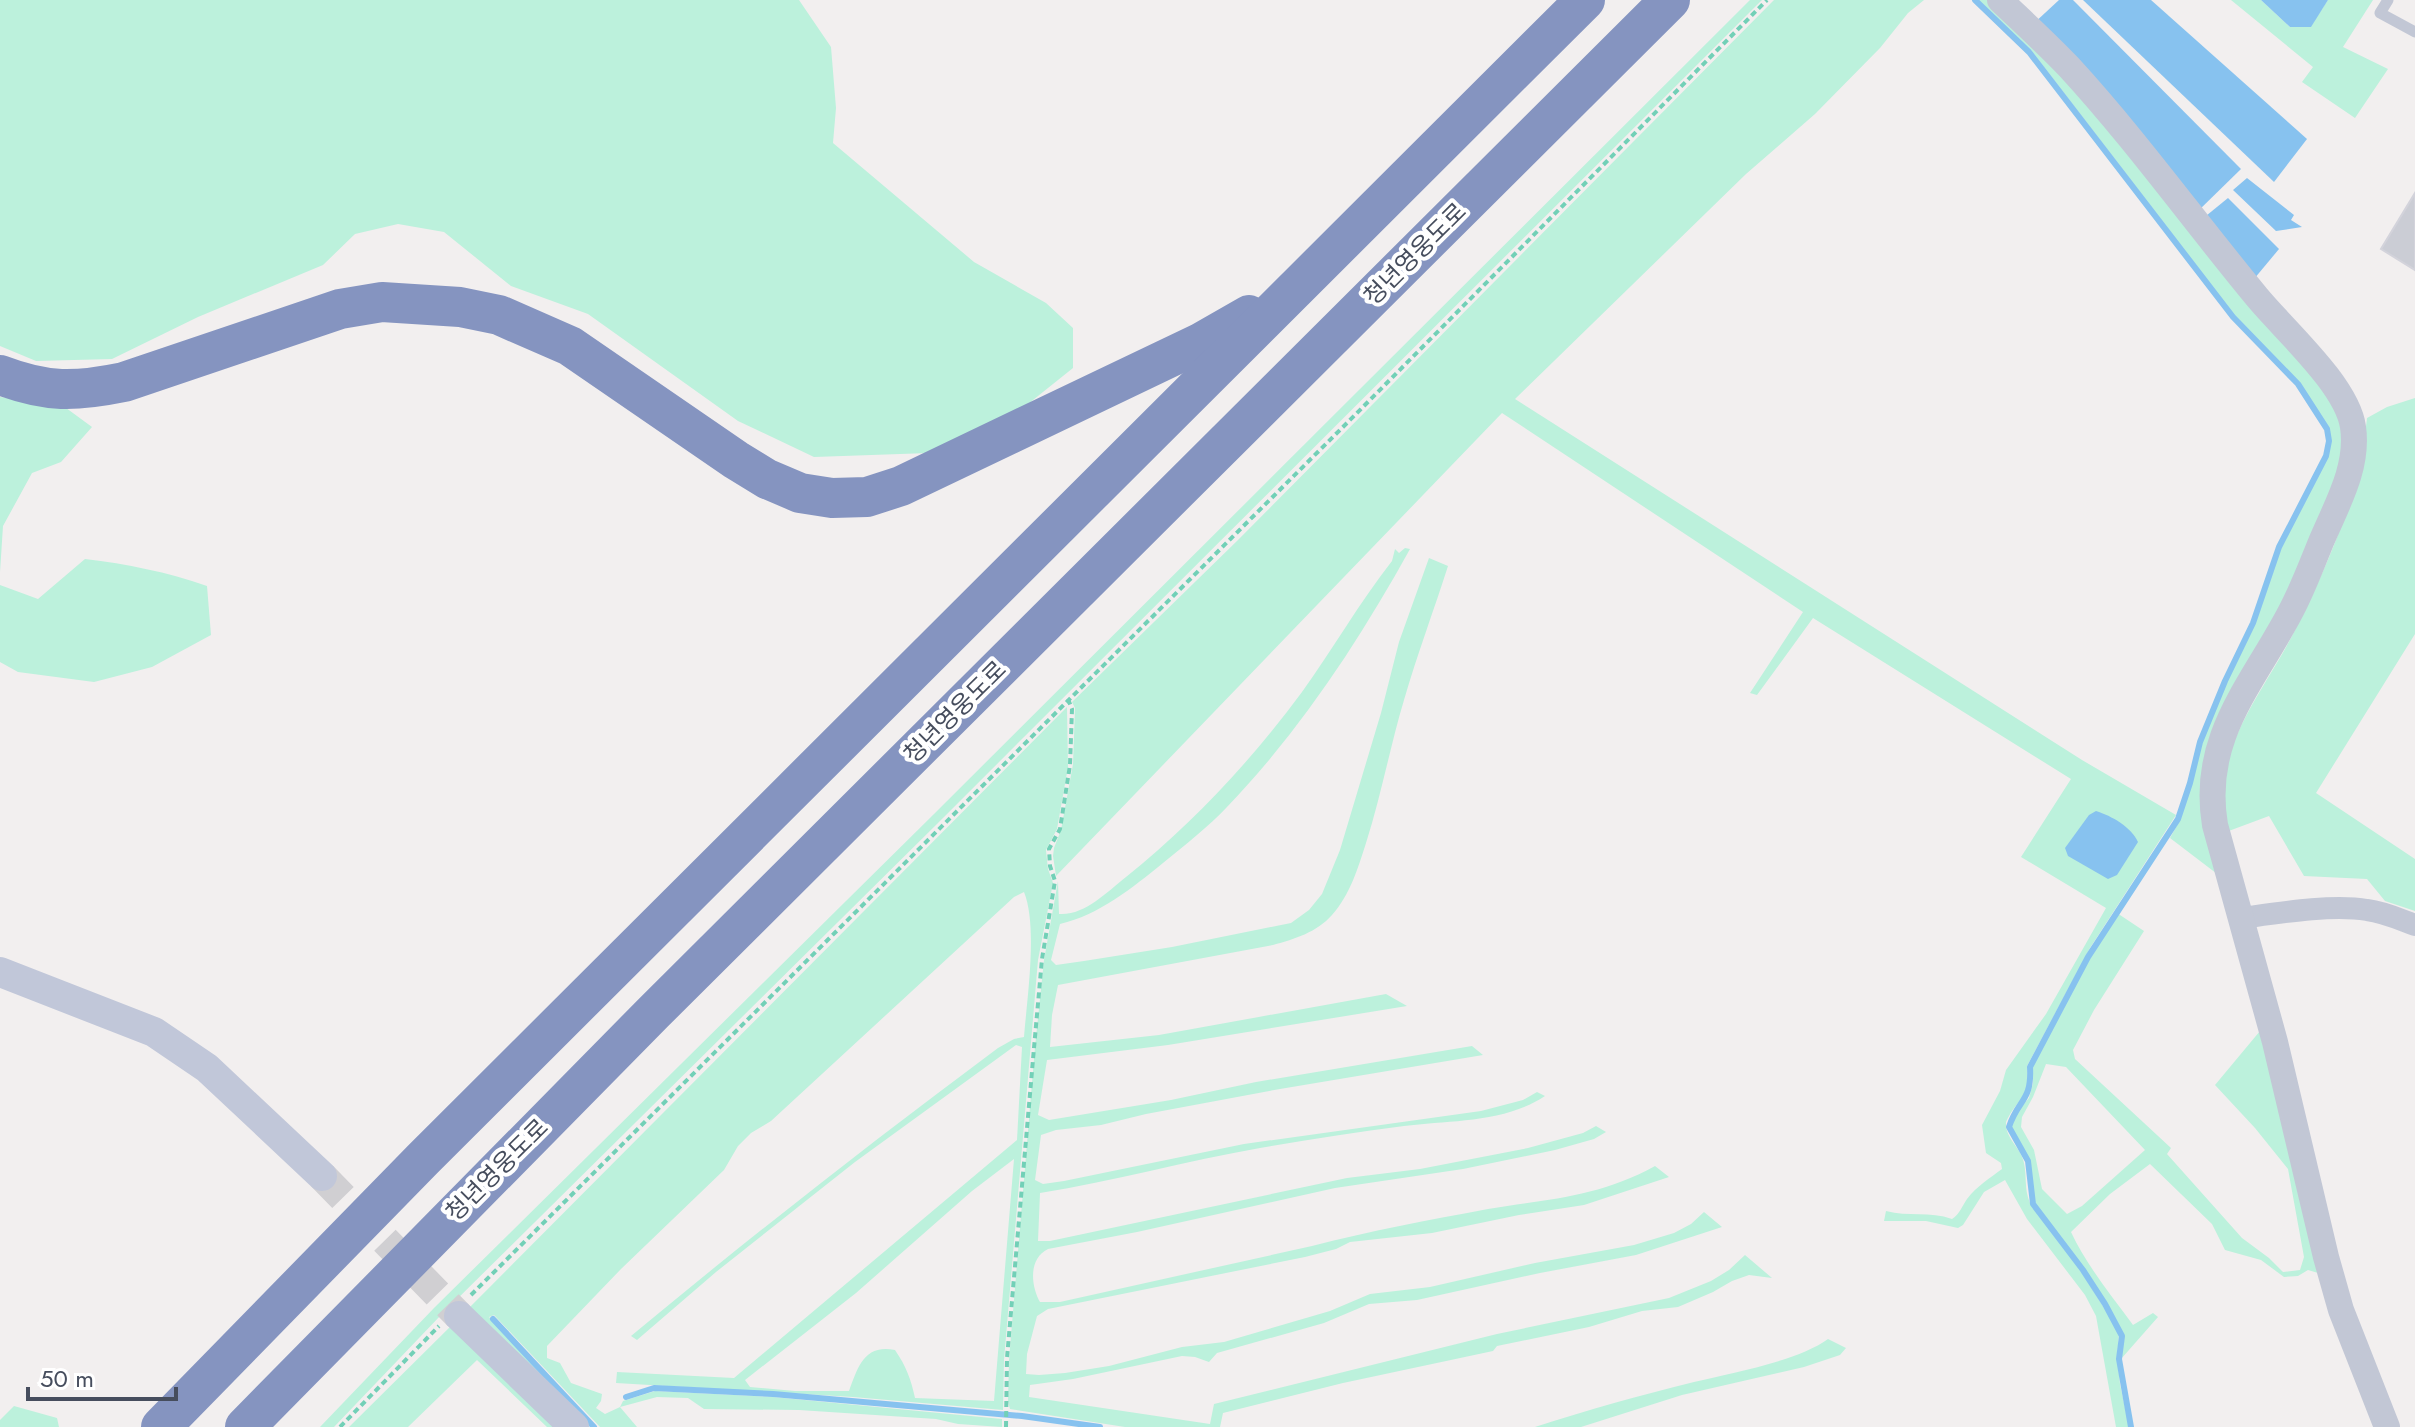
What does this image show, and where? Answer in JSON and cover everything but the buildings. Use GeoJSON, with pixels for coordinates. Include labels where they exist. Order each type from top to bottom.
{"type":"FeatureCollection","features":[{"type":"Feature","properties":{"kind":"highway"},"geometry":{"type":"LineString","coordinates":[[161,1427],[434,1148],[1585,0]]}},
{"type":"Feature","properties":{"kind":"highway","name":"청년영웅도로"},"geometry":{"type":"LineString","coordinates":[[245,1427],[642,1024],[1670,0]]}},
{"type":"Feature","properties":{"kind":"highway"},"geometry":{"type":"LineString","coordinates":[[0,375],[55,390],[89,389],[124,382],[340,309],[382,302],[460,307],[499,315],[570,346],[767,479],[800,493],[832,498],[867,497],[901,486],[1200,343],[1237,323],[1315,270]]}},
{"type":"Feature","properties":{"kind":"main road"},"geometry":{"type":"LineString","coordinates":[[0,972],[154,1032],[207,1068],[322,1176]]}},
{"type":"Feature","properties":{"kind":"main road"},"geometry":{"type":"LineString","coordinates":[[455,1314],[574,1427]]}},
{"type":"Feature","properties":{"kind":"street"},"geometry":{"type":"LineString","coordinates":[[2000,0],[2054,51],[2099,101],[2262,303],[2329,378],[2353,422],[2354,447],[2346,483],[2293,608],[2236,707],[2215,758],[2211,782],[2212,809],[2275,1042],[2338,1299],[2387,1427]]}},
{"type":"Feature","properties":{"kind":"street"},"geometry":{"type":"LineString","coordinates":[[2242,918],[2275,913],[2363,909],[2381,912],[2415,925]]}},
{"type":"Feature","properties":{"kind":"lane"},"geometry":{"type":"LineString","coordinates":[[2388,0],[2380,13],[2415,32]]}},
{"type":"Feature","properties":{"kind":"path"},"geometry":{"type":"LineString","coordinates":[[340,1427],[1767,0]]}},
{"type":"Feature","properties":{"kind":"path"},"geometry":{"type":"LineString","coordinates":[[1006,1427],[1007,1358],[1034,1048],[1042,959],[1055,881],[1049,849],[1060,829],[1070,765],[1072,709],[1068,699]]}},
{"type":"Feature","properties":{"kind":"green space"},"geometry":{"type":"Polygon","coordinates":[[[0,0],[799,0],[831,47],[836,108],[833,143],[974,262],[1046,303],[1073,328],[1073,368],[1018,412],[929,453],[814,457],[738,421],[588,314],[511,286],[444,232],[398,224],[355,234],[323,265],[198,317],[112,359],[36,361],[0,346],[0,0]]]}},
{"type":"Feature","properties":{"kind":"green space"},"geometry":{"type":"Polygon","coordinates":[[[1750,0],[1762,0],[441,1315],[334,1427],[320,1427],[434,1308],[1750,0]]]}},
{"type":"Feature","properties":{"kind":"green space"},"geometry":{"type":"Polygon","coordinates":[[[1774,0],[1924,0],[1908,13],[1880,48],[1815,114],[1746,174],[1515,399],[2082,760],[2176,815],[2090,948],[2027,1066],[2025,1092],[2006,1122],[2008,1133],[2022,1157],[2030,1203],[2079,1268],[2119,1334],[2117,1357],[2129,1427],[2116,1427],[2096,1316],[2085,1295],[2027,1219],[2005,1180],[1984,1192],[1958,1228],[1926,1221],[1884,1221],[1886,1211],[1952,1219],[1975,1190],[2002,1169],[2001,1163],[1986,1153],[1982,1125],[2000,1091],[2006,1070],[2046,1014],[2106,908],[2021,857],[2071,779],[1813,618],[1757,695],[1750,693],[1803,612],[1502,413],[1056,876],[1054,848],[1061,830],[1073,764],[1075,708],[1072,702],[1238,540],[1774,0]]]}},
{"type":"Feature","properties":{"kind":"green space"},"geometry":{"type":"Polygon","coordinates":[[[1978,0],[1995,0],[2049,52],[2343,407],[2346,467],[2220,736],[2229,883],[2170,838],[2180,820],[2202,742],[2226,681],[2255,624],[2281,548],[2327,457],[2331,441],[2329,428],[2300,383],[2235,316],[2031,50],[1978,0]]]}},
{"type":"Feature","properties":{"kind":"green space"},"geometry":{"type":"Polygon","coordinates":[[[2231,0],[2261,0],[2290,27],[2310,27],[2328,0],[2373,0],[2343,47],[2388,69],[2355,118],[2302,82],[2313,67],[2231,0]]]}},
{"type":"Feature","properties":{"kind":"green space"},"geometry":{"type":"Polygon","coordinates":[[[0,397],[62,405],[92,427],[61,462],[32,473],[3,526],[0,572],[0,397]]]}},
{"type":"Feature","properties":{"kind":"green space"},"geometry":{"type":"Polygon","coordinates":[[[2415,398],[2415,634],[2316,793],[2415,859],[2415,911],[2385,901],[2367,879],[2304,876],[2269,816],[2226,832],[2222,790],[2240,729],[2292,636],[2340,530],[2357,475],[2367,418],[2387,407],[2415,398]]]}},
{"type":"Feature","properties":{"kind":"green space"},"geometry":{"type":"Polygon","coordinates":[[[1405,548],[1410,549],[1349,651],[1304,716],[1254,778],[1212,822],[1139,882],[1102,907],[1060,924],[1051,960],[1056,965],[1172,947],[1291,923],[1309,910],[1322,894],[1340,850],[1399,642],[1429,558],[1448,566],[1414,666],[1363,852],[1344,899],[1326,921],[1313,930],[1273,945],[1058,985],[1050,1047],[1159,1035],[1386,994],[1407,1006],[1168,1045],[1047,1060],[1038,1115],[1049,1120],[1472,1046],[1483,1055],[1280,1089],[1101,1125],[1056,1130],[1041,1135],[1035,1180],[1043,1184],[1064,1181],[1244,1144],[1481,1111],[1523,1100],[1537,1092],[1545,1096],[1529,1105],[1494,1116],[1386,1128],[1260,1148],[1040,1193],[1038,1241],[1347,1178],[1420,1169],[1528,1148],[1583,1133],[1596,1126],[1606,1132],[1594,1139],[1555,1150],[1463,1169],[1335,1188],[1048,1249],[1034,1266],[1033,1281],[1037,1296],[1040,1302],[1060,1302],[1400,1226],[1594,1191],[1655,1166],[1669,1177],[1584,1205],[1432,1233],[1350,1242],[1305,1257],[1048,1309],[1037,1316],[1027,1354],[1026,1374],[1065,1373],[1109,1366],[1182,1347],[1224,1342],[1330,1311],[1370,1294],[1430,1287],[1634,1245],[1674,1233],[1704,1212],[1722,1227],[1636,1255],[1417,1300],[1369,1304],[1324,1323],[1217,1353],[1209,1362],[1182,1356],[1030,1385],[1029,1397],[1210,1424],[1214,1404],[1497,1334],[1669,1298],[1711,1281],[1745,1255],[1772,1278],[1749,1275],[1678,1307],[1642,1311],[1589,1327],[1497,1346],[1493,1351],[1223,1413],[1220,1427],[1125,1427],[1010,1409],[1009,1360],[1035,1047],[1044,960],[1058,881],[1059,914],[1086,907],[1150,857],[1198,813],[1283,717],[1392,561],[1395,549],[1399,553],[1405,548]]]}},
{"type":"Feature","properties":{"kind":"green space"},"geometry":{"type":"Polygon","coordinates":[[[85,559],[147,569],[207,586],[211,635],[152,667],[94,682],[18,672],[0,662],[0,585],[38,599],[85,559]]]}},
{"type":"Feature","properties":{"kind":"green space"},"geometry":{"type":"Polygon","coordinates":[[[1067,707],[1068,767],[1057,829],[1046,850],[1053,883],[1038,960],[1004,1360],[1003,1410],[853,1397],[616,1383],[617,1372],[734,1378],[1017,1140],[1022,1047],[1016,1045],[855,1162],[716,1272],[637,1340],[631,1336],[905,1118],[998,1048],[1024,1037],[1031,943],[1024,892],[1014,897],[771,1121],[751,1133],[738,1146],[724,1170],[621,1269],[547,1346],[547,1358],[560,1363],[571,1383],[602,1394],[596,1408],[605,1414],[620,1407],[637,1427],[600,1427],[494,1315],[489,1317],[589,1427],[585,1427],[469,1308],[1067,707]],[[1014,1159],[972,1191],[856,1293],[745,1380],[750,1387],[849,1391],[864,1359],[876,1350],[884,1349],[895,1350],[899,1356],[915,1398],[994,1401],[1014,1159]]]}},
{"type":"Feature","properties":{"kind":"green space"},"geometry":{"type":"Polygon","coordinates":[[[2117,913],[2144,931],[2094,1010],[2073,1050],[2075,1059],[2171,1148],[2167,1154],[2242,1238],[2283,1272],[2300,1270],[2304,1257],[2288,1169],[2215,1085],[2265,1025],[2325,1275],[2308,1270],[2298,1276],[2284,1277],[2261,1260],[2225,1250],[2212,1224],[2150,1164],[2110,1194],[2071,1232],[2092,1268],[2133,1325],[2153,1313],[2158,1317],[2121,1359],[2124,1336],[2117,1321],[2085,1269],[2035,1203],[2030,1160],[2011,1127],[2015,1114],[2029,1098],[2033,1083],[2032,1067],[2117,913]],[[2046,1064],[2022,1117],[2021,1127],[2034,1150],[2042,1189],[2067,1214],[2082,1206],[2145,1150],[2066,1067],[2046,1064]]]}},
{"type":"Feature","properties":{"kind":"green space"},"geometry":{"type":"Polygon","coordinates":[[[456,1321],[562,1427],[547,1427],[477,1360],[408,1427],[349,1427],[456,1321]]]}},
{"type":"Feature","properties":{"kind":"green space"},"geometry":{"type":"Polygon","coordinates":[[[1828,1339],[1846,1348],[1840,1355],[1804,1367],[1682,1395],[1581,1427],[1535,1427],[1634,1397],[1782,1360],[1828,1339]]]}},
{"type":"Feature","properties":{"kind":"green space"},"geometry":{"type":"Polygon","coordinates":[[[655,1391],[773,1397],[1002,1419],[1002,1427],[936,1419],[799,1410],[704,1409],[688,1398],[657,1397],[620,1407],[623,1401],[655,1391]]]}},
{"type":"Feature","properties":{"kind":"green space"},"geometry":{"type":"Polygon","coordinates":[[[14,1406],[57,1418],[59,1427],[0,1427],[0,1420],[14,1406]]]}},
{"type":"Feature","properties":{"kind":"water"},"geometry":{"type":"Polygon","coordinates":[[[2059,0],[2073,0],[2241,169],[2196,213],[2032,25],[2059,0]]]}},
{"type":"Feature","properties":{"kind":"water"},"geometry":{"type":"Polygon","coordinates":[[[2083,0],[2151,0],[2307,139],[2274,182],[2083,0]]]}},
{"type":"Feature","properties":{"kind":"water"},"geometry":{"type":"Polygon","coordinates":[[[2261,0],[2328,0],[2311,27],[2290,27],[2261,0]]]}},
{"type":"Feature","properties":{"kind":"water"},"geometry":{"type":"Polygon","coordinates":[[[2247,178],[2294,215],[2291,220],[2302,227],[2276,231],[2233,190],[2247,178]]]}},
{"type":"Feature","properties":{"kind":"water"},"geometry":{"type":"Polygon","coordinates":[[[2228,198],[2279,249],[2254,279],[2201,220],[2228,198]]]}},
{"type":"Feature","properties":{"kind":"water"},"geometry":{"type":"Polygon","coordinates":[[[2096,811],[2120,823],[2138,842],[2117,875],[2108,879],[2068,856],[2065,848],[2089,815],[2096,811]]]}},
{"type":"Feature","properties":{"kind":"waterway"},"geometry":{"type":"LineString","coordinates":[[1975,0],[2029,52],[2233,317],[2298,384],[2327,429],[2329,441],[2326,456],[2279,547],[2253,623],[2200,742],[2178,819],[2088,957],[2030,1067],[2027,1094],[2009,1127],[2028,1161],[2033,1204],[2083,1270],[2122,1336],[2119,1359],[2131,1427]]}},
{"type":"Feature","properties":{"kind":"waterway"},"geometry":{"type":"LineString","coordinates":[[493,1319],[594,1427]]}},
{"type":"Feature","properties":{"kind":"waterway"},"geometry":{"type":"LineString","coordinates":[[626,1397],[654,1388],[773,1394],[1022,1416],[1100,1427]]}},
{"type":"Feature","properties":{"kind":"tunnel"},"geometry":{"type":"LineString","coordinates":[[322,1176],[459,1316]]}}]}
